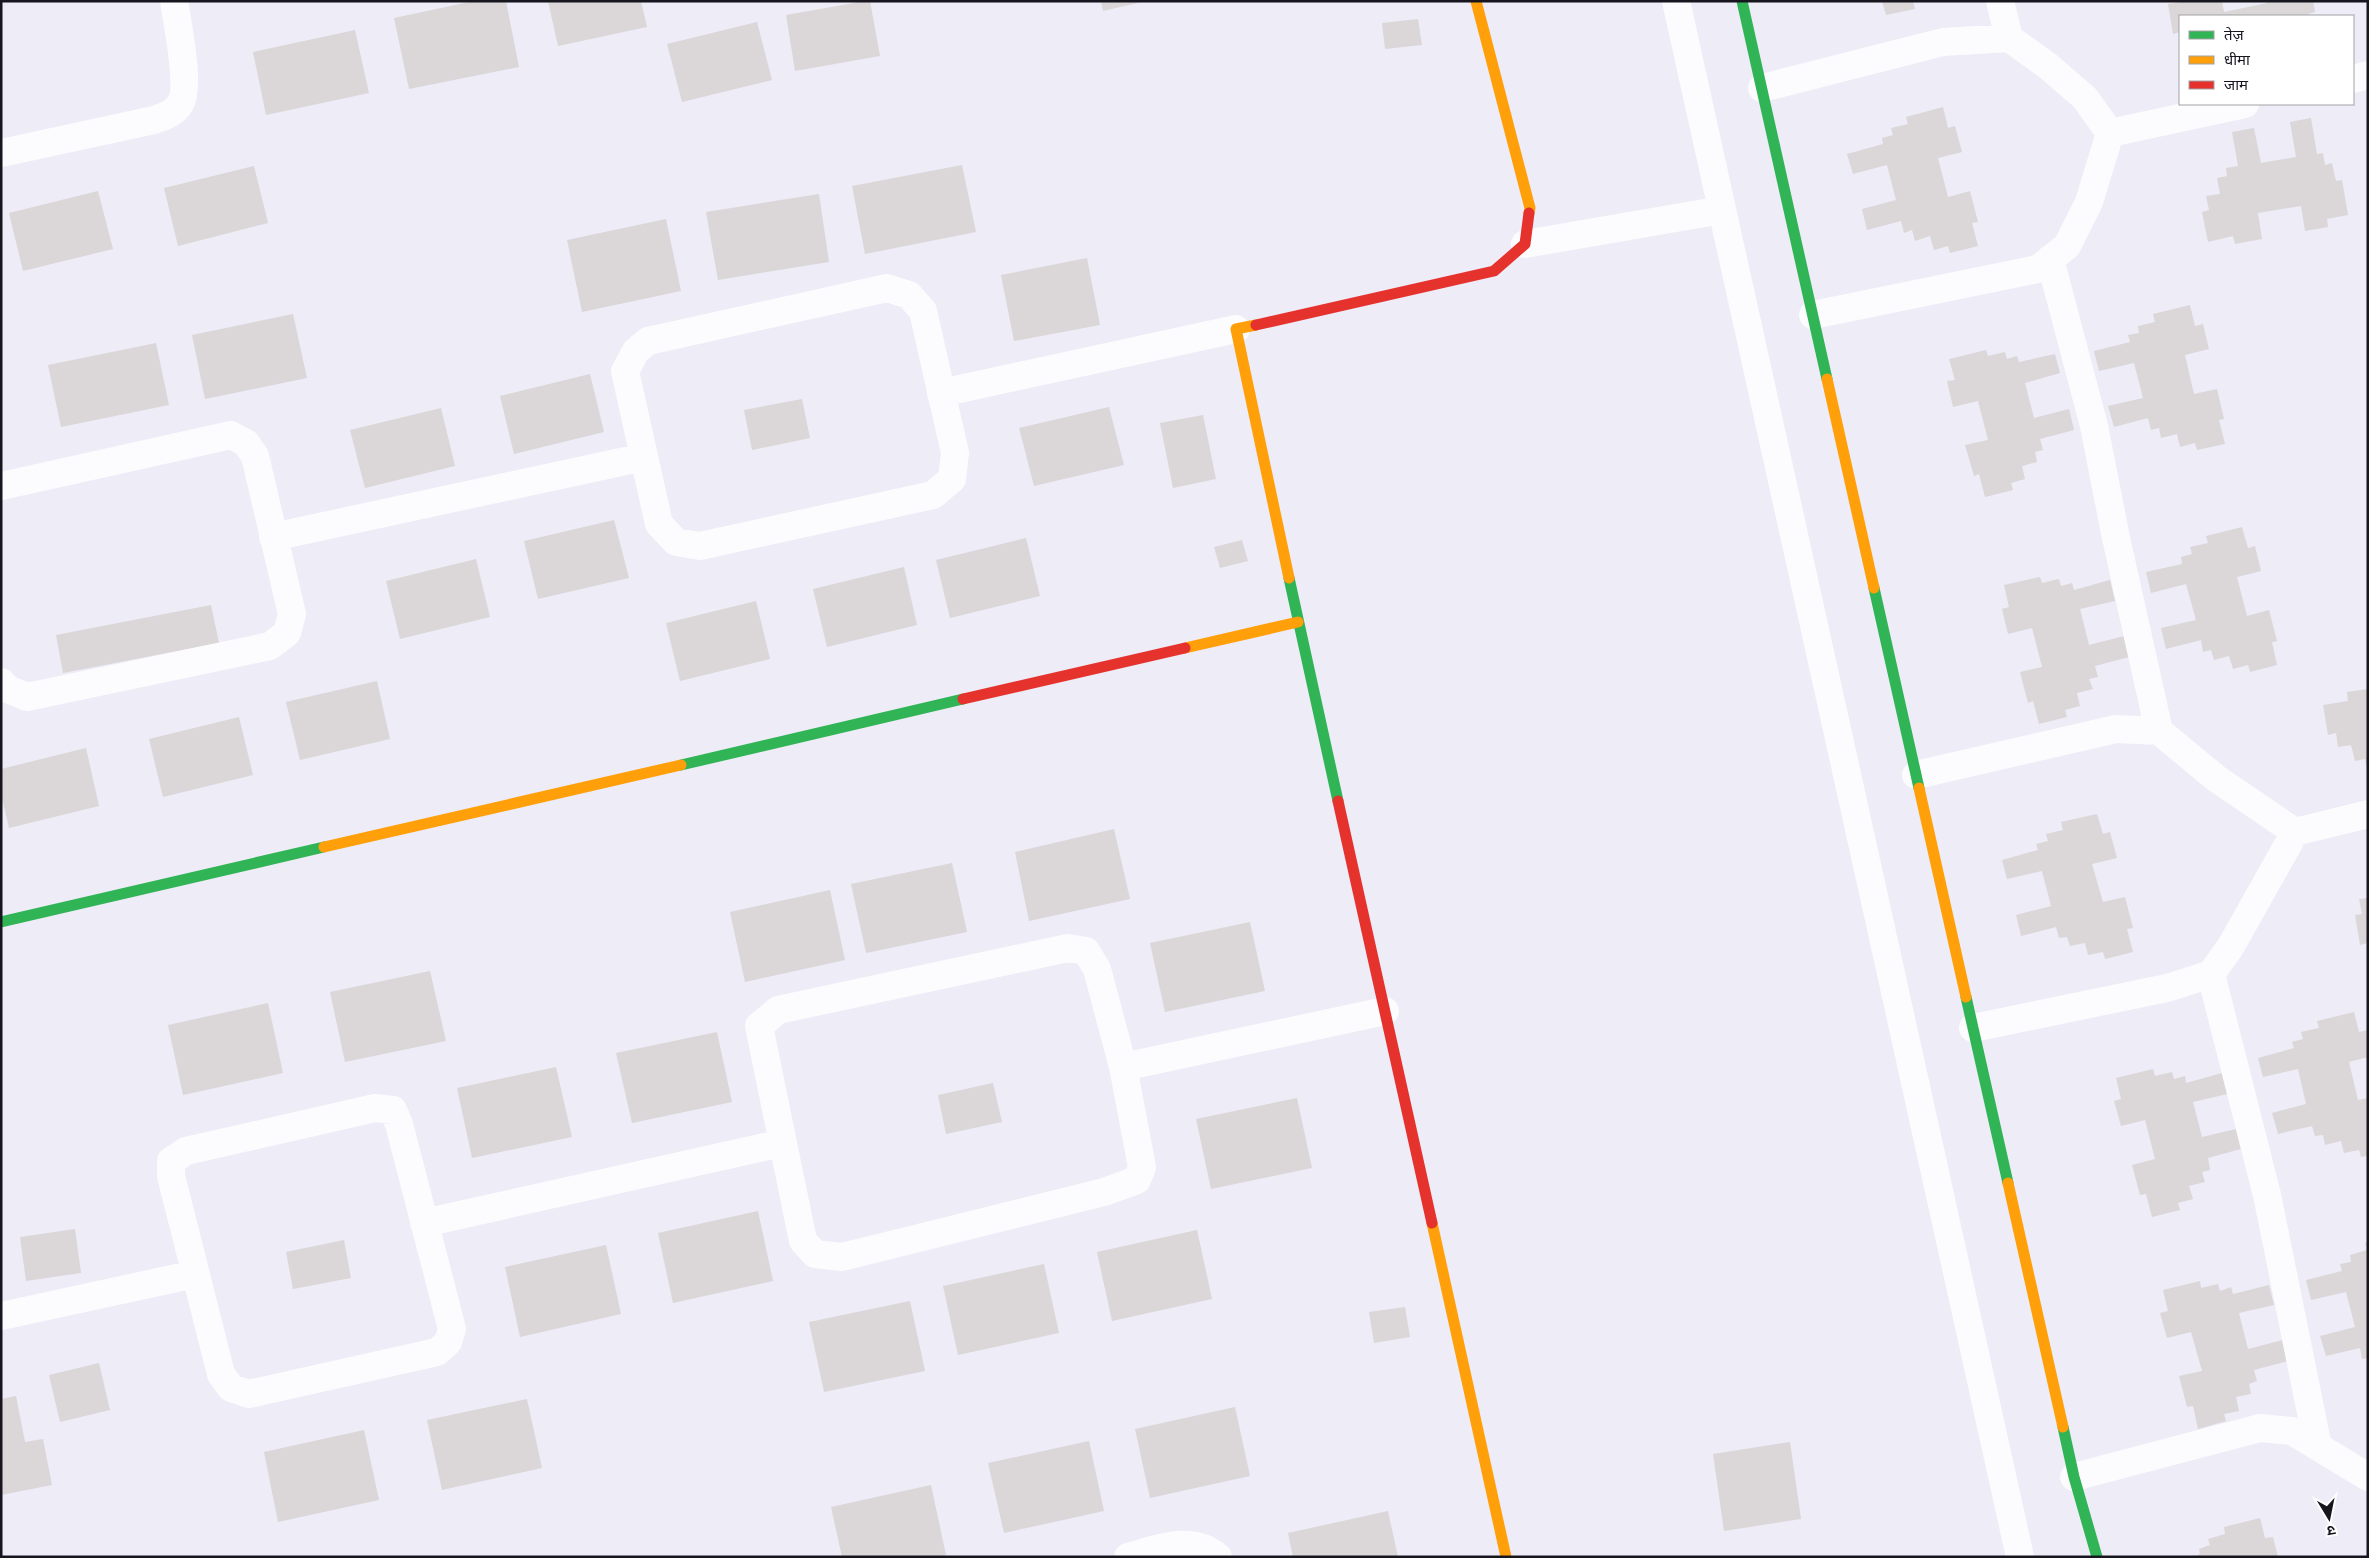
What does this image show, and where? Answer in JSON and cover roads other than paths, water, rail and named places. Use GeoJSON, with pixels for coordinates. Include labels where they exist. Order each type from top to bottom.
{"type":"FeatureCollection","features":[{"type":"Feature","properties":{"kind":"street"},"geometry":{"type":"LineString","coordinates":[[1,153],[154,120],[170,114],[180,104],[185,90],[174,1]]}},
{"type":"Feature","properties":{"kind":"street"},"geometry":{"type":"LineString","coordinates":[[1476,1],[1530,208],[1526,244]]}},
{"type":"Feature","properties":{"kind":"street"},"geometry":{"type":"LineString","coordinates":[[1676,1],[2020,1557]]}},
{"type":"Feature","properties":{"kind":"street"},"geometry":{"type":"LineString","coordinates":[[1742,1],[2074,1477],[2097,1557]]}},
{"type":"Feature","properties":{"kind":"street"},"geometry":{"type":"LineString","coordinates":[[2000,1],[2009,38]]}},
{"type":"Feature","properties":{"kind":"street"},"geometry":{"type":"LineString","coordinates":[[1762,88],[1943,42],[2009,38],[2048,66],[2085,98],[2110,133]]}},
{"type":"Feature","properties":{"kind":"street"},"geometry":{"type":"LineString","coordinates":[[2354,79],[2368,75]]}},
{"type":"Feature","properties":{"kind":"street"},"geometry":{"type":"LineString","coordinates":[[2110,133],[2240,105]]}},
{"type":"Feature","properties":{"kind":"street"},"geometry":{"type":"LineString","coordinates":[[1813,315],[2038,269],[2067,246],[2089,202],[2110,133]]}},
{"type":"Feature","properties":{"kind":"street"},"geometry":{"type":"LineString","coordinates":[[941,393],[1494,271],[1526,244],[1722,210]]}},
{"type":"Feature","properties":{"kind":"street"},"geometry":{"type":"LineString","coordinates":[[2050,259],[2094,426],[2116,538],[2159,731]]}},
{"type":"Feature","properties":{"kind":"street"},"geometry":{"type":"LineString","coordinates":[[887,288],[909,295],[923,311],[954,453],[952,478],[933,495],[700,546],[676,542],[659,524],[644,457],[626,371],[636,351],[648,341],[887,288]]}},
{"type":"Feature","properties":{"kind":"street"},"geometry":{"type":"LineString","coordinates":[[1236,329],[1298,622],[1506,1557]]}},
{"type":"Feature","properties":{"kind":"street"},"geometry":{"type":"LineString","coordinates":[[1,486],[231,435],[246,443],[255,456],[292,614],[288,633],[270,646],[28,697],[8,690],[1,682]]}},
{"type":"Feature","properties":{"kind":"street"},"geometry":{"type":"LineString","coordinates":[[273,537],[644,457]]}},
{"type":"Feature","properties":{"kind":"street"},"geometry":{"type":"LineString","coordinates":[[1,922],[1298,622]]}},
{"type":"Feature","properties":{"kind":"street"},"geometry":{"type":"LineString","coordinates":[[1916,775],[2116,728],[2159,731],[2218,780],[2295,832]]}},
{"type":"Feature","properties":{"kind":"street"},"geometry":{"type":"LineString","coordinates":[[1973,1028],[2167,988],[2211,974],[2231,946],[2295,832],[2368,814]]}},
{"type":"Feature","properties":{"kind":"street"},"geometry":{"type":"LineString","coordinates":[[1068,948],[1086,952],[1097,969],[1123,1067],[1142,1166],[1137,1180],[1104,1192],[842,1257],[815,1254],[803,1241],[782,1144],[759,1026],[778,1010],[1068,948]]}},
{"type":"Feature","properties":{"kind":"street"},"geometry":{"type":"LineString","coordinates":[[2211,974],[2267,1195],[2318,1446]]}},
{"type":"Feature","properties":{"kind":"street"},"geometry":{"type":"LineString","coordinates":[[1123,1067],[1385,1011]]}},
{"type":"Feature","properties":{"kind":"street"},"geometry":{"type":"LineString","coordinates":[[375,1108],[393,1110],[400,1124],[452,1329],[448,1342],[437,1352],[249,1394],[231,1388],[221,1374],[195,1274],[171,1176],[172,1161],[186,1151],[375,1108]]}},
{"type":"Feature","properties":{"kind":"street"},"geometry":{"type":"LineString","coordinates":[[424,1224],[782,1144]]}},
{"type":"Feature","properties":{"kind":"street"},"geometry":{"type":"LineString","coordinates":[[1,1316],[195,1274]]}},
{"type":"Feature","properties":{"kind":"street"},"geometry":{"type":"LineString","coordinates":[[2074,1477],[2260,1428],[2292,1430],[2368,1477]]}},
{"type":"Feature","properties":{"kind":"street"},"geometry":{"type":"LineString","coordinates":[[1128,1557],[1170,1546],[1194,1544],[1212,1552],[1218,1557]]}}]}
